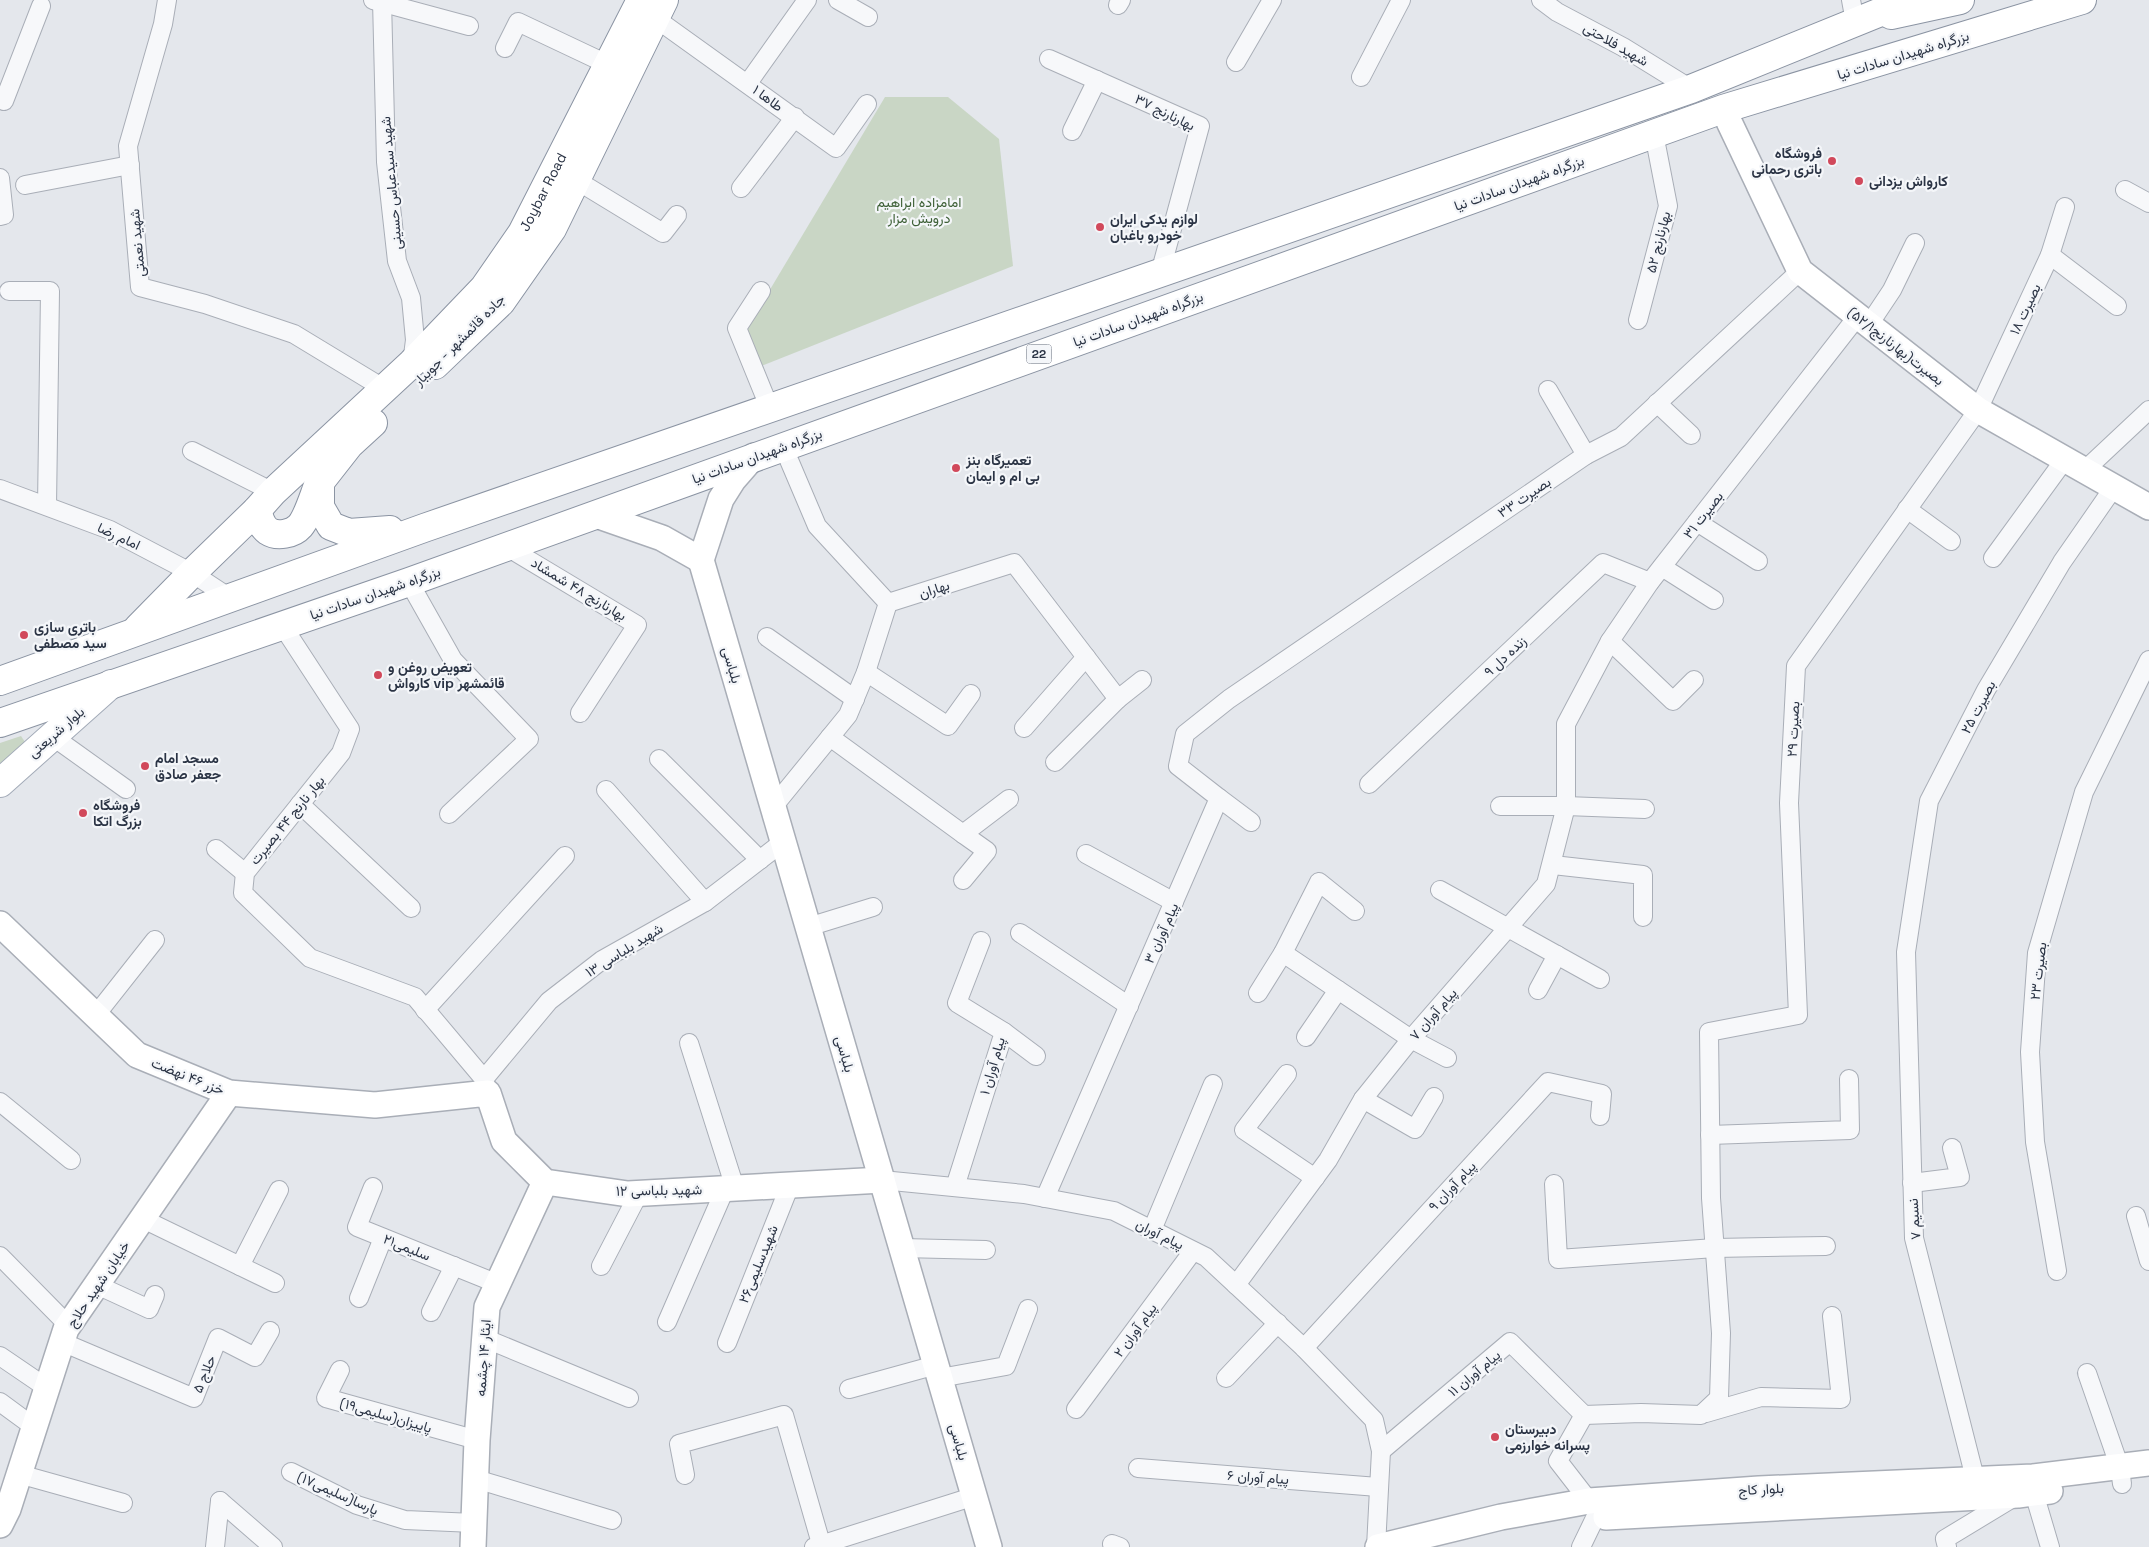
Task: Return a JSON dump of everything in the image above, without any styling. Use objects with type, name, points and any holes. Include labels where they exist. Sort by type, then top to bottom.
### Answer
[{"type":"main road","points":[[0,681],[424,528],[1691,89],[1853,11],[1910,0]]},
{"type":"main road","points":[[1853,11],[1960,0]]},
{"type":"main road","name":"بزرگراه شهیدان سادات نیا","points":[[0,723],[112,682],[409,582],[754,456],[1723,109],[2082,0]]},
{"type":"main road","name":"Joybar Road","points":[[133,633],[265,501],[412,363],[484,288],[522,233],[609,65],[654,6]]},
{"type":"main road","name":"جاده قائمشهر - جویبار","points":[[265,501],[261,523],[268,532],[278,534],[292,532],[300,525],[320,482],[349,445],[501,302],[552,229],[654,6]]},
{"type":"main road","points":[[320,482],[320,507],[331,526],[349,533],[424,528]]},
{"type":"main road","name":"بلوار شریعتی","points":[[0,783],[112,682]]},
{"type":"street","name":"شهید نعمتی","points":[[167,0],[163,24],[128,146],[140,287],[205,304],[294,334],[384,388]]},
{"type":"street","points":[[748,83],[807,0]]},
{"type":"street","points":[[838,0],[868,17]]},
{"type":"street","points":[[1236,62],[1272,0]]},
{"type":"street","points":[[1361,77],[1401,0]]},
{"type":"street","name":"شهید فلاحتی","points":[[1541,0],[1557,12],[1624,47],[1691,89]]},
{"type":"street","points":[[379,1],[469,26]]},
{"type":"street","name":"شهید سیدعباس حسینی","points":[[379,1],[386,162],[397,261],[411,298],[415,340],[412,363]]},
{"type":"street","points":[[0,98],[4,101],[41,6]]},
{"type":"street","name":"طاها ۱","points":[[654,6],[748,83],[836,148],[867,104]]},
{"type":"street","points":[[505,48],[518,22],[609,65]]},
{"type":"street","name":"بهارنارنج ۳۷","points":[[1049,59],[1200,126],[1160,273]]},
{"type":"street","points":[[1072,131],[1097,80]]},
{"type":"street","name":"بصیرت(بهارنارنج۵۲/۱)","points":[[1723,109],[1800,271],[1978,410],[2114,487],[2147,503]]},
{"type":"street","points":[[742,188],[795,118]]},
{"type":"street","name":"بهارنارنج ۵۲","points":[[1638,320],[1668,206],[1654,134]]},
{"type":"street","points":[[25,186],[130,165]]},
{"type":"street","points":[[0,178],[4,215],[0,216]]},
{"type":"street","points":[[576,180],[663,233],[677,215]]},
{"type":"street","points":[[2125,190],[2149,203]]},
{"type":"street","name":"بصیرت ۱۸","points":[[1978,410],[2050,255],[2065,207]]},
{"type":"street","name":"بصیرت ۳۱","points":[[1566,724],[1610,641],[1650,582],[1697,522],[1863,321],[1892,290],[1915,243]]},
{"type":"street","points":[[2050,255],[2117,306]]},
{"type":"street","name":"بصیرت ۳۳","points":[[1220,798],[1178,766],[1185,734],[1229,699],[1586,455],[1621,436],[1800,271]]},
{"type":"street","points":[[9,291],[50,291],[47,506]]},
{"type":"street","points":[[760,291],[737,328],[770,409]]},
{"type":"street","points":[[1548,390],[1586,455]]},
{"type":"street","points":[[1657,403],[1691,436]]},
{"type":"street","name":"بصیرت ۲۹","points":[[1710,1135],[1709,1032],[1798,1014],[1789,803],[1796,666],[1978,410]]},
{"type":"street","points":[[1992,558],[2075,465],[2149,410]]},
{"type":"street","points":[[773,807],[848,715],[866,672],[888,604],[817,526],[783,446]]},
{"type":"street","points":[[192,450],[265,501]]},
{"type":"street","points":[[596,514],[662,538],[701,560],[722,499],[733,480],[754,456]]},
{"type":"street","name":"بصیرت ۲۵","points":[[1906,952],[1929,801],[1986,690],[2062,562],[2114,487]]},
{"type":"street","name":"امام رضا","points":[[0,489],[110,530],[192,573],[230,598]]},
{"type":"street","points":[[1907,509],[1951,541]]},
{"type":"street","points":[[1697,522],[1758,561]]},
{"type":"street","name":"بهارنارنج ۴۸ شمشاد","points":[[507,546],[637,625],[580,713]]},
{"type":"street","name":"بلباسی","points":[[701,560],[990,1547]]},
{"type":"street","name":"بهاران","points":[[888,604],[1014,563],[1118,699]]},
{"type":"street","name":"زنده دل ۹","points":[[1370,784],[1603,564],[1650,582]]},
{"type":"street","points":[[1662,567],[1714,600]]},
{"type":"street","points":[[409,582],[453,660],[529,739],[449,814]]},
{"type":"street","name":"بهار نارنج ۴۴ بصیرت","points":[[282,625],[350,729],[341,753],[245,873],[243,893],[310,958],[415,997],[486,1086]]},
{"type":"street","points":[[767,637],[854,700]]},
{"type":"street","points":[[1610,641],[1673,701],[1694,680]]},
{"type":"street","points":[[1024,728],[1086,657]]},
{"type":"street","name":"بصیرت ۲۳","points":[[2057,1271],[2035,1142],[2030,1052],[2037,953],[2084,792],[2149,660]]},
{"type":"street","points":[[866,672],[948,726],[971,694]]},
{"type":"street","points":[[1055,762],[1118,699],[1142,680]]},
{"type":"street","name":"پیام آوران ۷","points":[[1236,1285],[1328,1160],[1363,1099],[1411,1039],[1546,884],[1553,864],[1566,806],[1566,724]]},
{"type":"street","points":[[52,736],[126,789]]},
{"type":"street","points":[[830,737],[987,851],[963,880]]},
{"type":"street","points":[[659,759],[760,860]]},
{"type":"street","points":[[606,790],[705,902]]},
{"type":"street","points":[[1220,798],[1250,822]]},
{"type":"street","name":"پیام آوران ۳","points":[[1045,1198],[1220,798]]},
{"type":"street","points":[[963,834],[1009,800]]},
{"type":"street","points":[[300,804],[411,908]]},
{"type":"street","points":[[1500,806],[1644,809]]},
{"type":"street","name":"شهید بلباسی ١٣","points":[[486,1086],[549,1001],[602,960],[705,902],[783,842]]},
{"type":"street","points":[[216,850],[245,873]]},
{"type":"street","points":[[1086,854],[1174,902]]},
{"type":"street","points":[[425,1010],[565,856]]},
{"type":"street","points":[[1553,864],[1644,875],[1643,918]]},
{"type":"street","points":[[1258,993],[1283,953],[1319,882],[1355,911]]},
{"type":"street","points":[[1440,890],[1507,929],[1600,979]]},
{"type":"street","points":[[808,927],[873,907]]},
{"type":"street","name":"خزر ۴۶ نهضت","points":[[0,924],[137,1055],[229,1093],[375,1105],[486,1086]]},
{"type":"street","points":[[1020,933],[1129,1006]]},
{"type":"street","points":[[95,1016],[155,940]]},
{"type":"street","name":"پیام آوران ۱","points":[[955,1187],[1004,1032],[957,1003],[981,941]]},
{"type":"street","name":"نسیم ۷","points":[[1906,952],[1914,1238],[1975,1478]]},
{"type":"street","points":[[1283,953],[1411,1039],[1447,1058]]},
{"type":"street","points":[[1538,990],[1557,955]]},
{"type":"street","points":[[1306,1037],[1338,990]]},
{"type":"street","points":[[1004,1032],[1036,1056]]},
{"type":"street","points":[[667,1322],[730,1188],[689,1043]]},
{"type":"street","points":[[1287,1074],[1244,1130],[1315,1178]]},
{"type":"street","points":[[1701,1415],[1720,1398],[1721,1333],[1711,1198],[1710,1135],[1850,1130],[1849,1079]]},
{"type":"street","name":"پیام آوران ۹","points":[[1304,1348],[1548,1082],[1602,1094],[1600,1116]]},
{"type":"street","points":[[1152,1230],[1213,1084]]},
{"type":"street","points":[[486,1086],[504,1141],[545,1182]]},
{"type":"street","name":"خیابان شهید حلاج","points":[[1,1521],[19,1474],[65,1334],[229,1093]]},
{"type":"street","points":[[1363,1099],[1415,1128],[1434,1097]]},
{"type":"street","points":[[0,1102],[71,1160]]},
{"type":"street","points":[[1912,1182],[1960,1178],[1952,1148]]},
{"type":"street","name":"شهید بلباسی ١٢","points":[[545,1182],[628,1194],[882,1180]]},
{"type":"street","name":"پیام آوران","points":[[882,1180],[1024,1194],[1114,1211],[1206,1257],[1304,1348],[1374,1420],[1381,1451]]},
{"type":"street","name":"ایثار ۱۴ چشمه","points":[[473,1547],[477,1440],[487,1307],[545,1182]]},
{"type":"street","points":[[1554,1184],[1558,1259],[1715,1248],[1826,1246]]},
{"type":"street","name":"شهیدسلیمی۲۶","points":[[727,1342],[790,1185]]},
{"type":"street","name":"سلیمی۲۱","points":[[373,1187],[357,1228],[498,1284]]},
{"type":"street","points":[[240,1266],[279,1190]]},
{"type":"street","points":[[601,1266],[639,1193]]},
{"type":"street","points":[[2136,1216],[2149,1262]]},
{"type":"street","points":[[142,1219],[275,1283]]},
{"type":"street","points":[[359,1298],[383,1238]]},
{"type":"street","points":[[902,1248],[986,1250]]},
{"type":"street","name":"پیام آوران ۲","points":[[1076,1409],[1193,1251]]},
{"type":"street","points":[[0,1256],[65,1334]]},
{"type":"street","points":[[431,1312],[454,1266]]},
{"type":"street","points":[[97,1285],[149,1309],[155,1295]]},
{"type":"street","points":[[849,1389],[938,1372],[1006,1366],[1028,1309]]},
{"type":"street","points":[[1581,1547],[1592,1509],[1558,1461],[1584,1415],[1641,1413],[1701,1415],[1761,1397],[1841,1399],[1832,1316]]},
{"type":"street","points":[[1226,1378],[1278,1323]]},
{"type":"street","name":"حلاج ۵","points":[[65,1334],[194,1398],[218,1338],[255,1357],[270,1332]]},
{"type":"street","points":[[484,1338],[630,1398]]},
{"type":"street","name":"پیام آوران ۱۱","points":[[1381,1451],[1510,1342],[1584,1415]]},
{"type":"street","points":[[0,1356],[47,1388]]},
{"type":"street","name":"پاییزان(سلیمی۱۹)","points":[[340,1370],[326,1398],[477,1440]]},
{"type":"street","points":[[2086,1373],[2121,1476]]},
{"type":"street","points":[[0,1402],[34,1427]]},
{"type":"street","points":[[685,1475],[679,1444],[784,1414],[819,1546],[975,1496]]},
{"type":"street","points":[[1377,1547],[1381,1451]]},
{"type":"street","name":"بلوار کاج","points":[[1444,1547],[1512,1532],[1592,1509],[2026,1494],[2121,1476],[2149,1463]]},
{"type":"street","name":"پیام آوران ۶","points":[[1138,1468],[1378,1487]]},
{"type":"street","name":"پارسا(سلیمی۱۷)","points":[[291,1472],[356,1505],[404,1520],[474,1523]]},
{"type":"street","points":[[19,1474],[123,1503]]},
{"type":"street","name":"بلوار کاج","points":[[1377,1547],[1501,1517],[1592,1509],[1759,1489],[1975,1478],[2121,1476],[2149,1480]]},
{"type":"street","points":[[476,1479],[612,1520]]},
{"type":"street","points":[[1947,1547],[1945,1539],[2026,1494],[2050,1547]]},
{"type":"street","points":[[215,1547],[220,1501],[273,1547]]},
{"type":"green space","name":"امامزاده ابراهیم درویش مزار","points":[[885,97],[948,97],[999,139],[1013,266],[759,367],[747,328]]},
{"type":"green space","points":[[21,736],[25,742],[0,765],[0,743]]},
{"type":"place","name":"فروشگاه باتری رحمانی","points":[[1832,161]]},
{"type":"place","name":"کارواش یزدانی","points":[[1859,181]]},
{"type":"place","name":"لوازم یدکی ایران خودرو باغبان","points":[[1100,227]]},
{"type":"place","name":"تعمیرگاه بنز بی ام و ایمان","points":[[956,468]]},
{"type":"place","name":"باتری سازی سید مصطفی","points":[[24,635]]},
{"type":"place","name":"تعویض روغن و کارواش vip قائمشهر","points":[[378,675]]},
{"type":"place","name":"مسجد امام جعفر صادق","points":[[145,766]]},
{"type":"place","name":"فروشگاه بزرگ اتکا","points":[[83,813]]},
{"type":"place","name":"دبیرستان پسرانه خوارزمی","points":[[1495,1437]]}]
